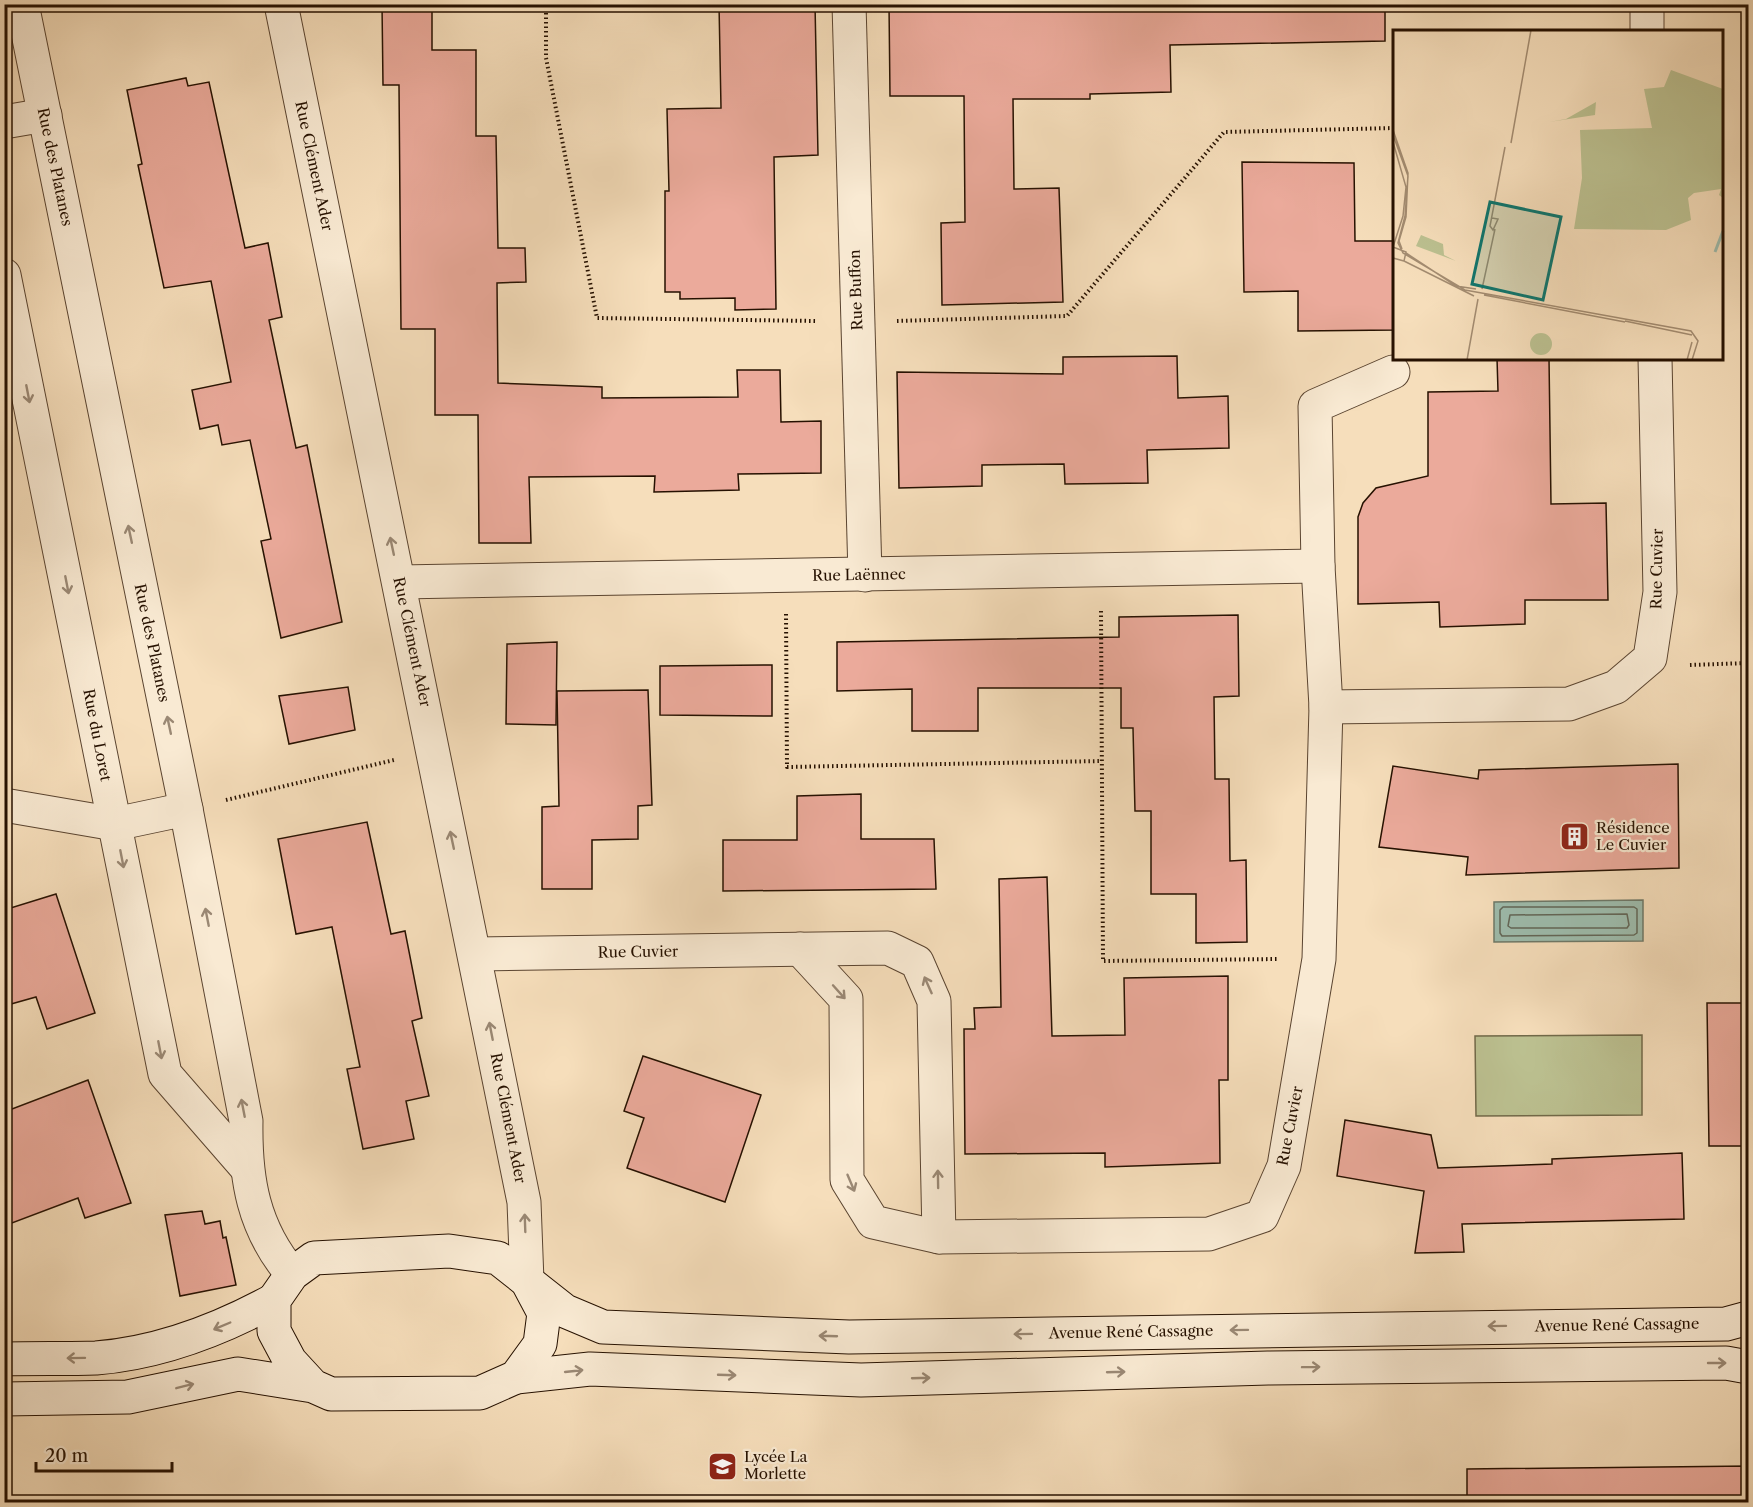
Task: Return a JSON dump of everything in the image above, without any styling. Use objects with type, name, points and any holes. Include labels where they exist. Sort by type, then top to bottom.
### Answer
[{"type":"street","name":"Rue des Platanes","points":[[22,4],[186,809],[246,1121],[245,1166],[261,1226],[277,1257],[283,1287]]},
{"type":"street","name":"Rue Clément Ader","points":[[280,4],[476,954],[524,1202],[527,1281]]},
{"type":"street","name":"Rue Buffon","points":[[849,4],[865,574]]},
{"type":"street","points":[[1647,4],[1647,30]]},
{"type":"street","points":[[4,122],[45,115]]},
{"type":"street","name":"Rue du Loret","points":[[4,275],[165,1074],[245,1166]]},
{"type":"street","name":"Rue Cuvier","points":[[1650,658],[1660,592],[1655,360]]},
{"type":"street","name":"Rue Cuvier","points":[[800,949],[846,999],[847,1180],[873,1222],[939,1238],[1209,1234],[1262,1216],[1284,1166],[1319,959],[1326,707],[1318,566],[1315,406],[1393,372]]},
{"type":"street","name":"Rue Laënnec","points":[[400,582],[1318,566]]},
{"type":"street","points":[[1326,707],[1569,704],[1616,687],[1650,658]]},
{"type":"street","points":[[4,806],[115,824],[186,809]]},
{"type":"street","name":"Rue Cuvier","points":[[476,954],[888,948],[917,962],[934,1000],[939,1238]]},
{"type":"street","name":"Avenue René Cassagne","points":[[4,1359],[98,1358],[161,1347],[218,1328],[283,1287],[314,1258],[449,1251],[498,1258],[566,1311],[603,1327],[849,1337],[1726,1324],[1749,1318]]},
{"type":"street","name":"Avenue René Cassagne","points":[[516,1377],[540,1344],[544,1313],[527,1281]]},
{"type":"street","points":[[283,1287],[274,1331],[290,1361],[313,1386]]},
{"type":"street","points":[[4,1399],[128,1397],[238,1374],[313,1386],[331,1394],[480,1393],[516,1377],[590,1369],[861,1380],[1268,1368],[1726,1363],[1749,1367]]},
{"type":"path","points":[[546,4],[546,58],[597,318],[826,321]]},
{"type":"path","points":[[896,321],[1067,316],[1224,132],[1393,128]]},
{"type":"path","points":[[1101,601],[1103,961],[1281,959]]},
{"type":"path","points":[[786,608],[787,767],[1102,761]]},
{"type":"path","points":[[1650,658],[1682,665],[1749,663]]},
{"type":"path","points":[[217,802],[397,759]]},
{"type":"green space","points":[[1642,1035],[1642,1115],[1476,1116],[1475,1036]]},
{"type":"water","points":[[1643,900],[1643,941],[1494,942],[1494,902]]},
{"type":"building","points":[[382,4],[432,4],[432,50],[476,50],[476,136],[496,136],[498,248],[525,248],[526,282],[497,283],[498,383],[602,387],[602,398],[738,397],[737,370],[780,370],[781,422],[821,421],[821,473],[738,474],[739,490],[654,492],[655,476],[529,477],[531,543],[479,543],[478,415],[435,415],[435,329],[401,329],[399,85],[383,85]]},
{"type":"building","points":[[719,4],[815,4],[818,155],[774,157],[776,309],[735,310],[735,298],[680,299],[680,292],[665,292],[665,191],[669,191],[667,109],[721,108]]},
{"type":"building","points":[[889,4],[1385,4],[1385,41],[1170,45],[1171,92],[1090,94],[1090,99],[1013,99],[1014,189],[1059,188],[1063,302],[942,305],[941,223],[965,222],[964,96],[890,96]]},
{"type":"building","points":[[186,78],[188,86],[209,82],[245,248],[268,243],[282,317],[269,320],[296,448],[307,445],[342,622],[281,638],[261,541],[271,539],[250,440],[222,445],[218,425],[200,429],[192,390],[231,382],[211,281],[164,288],[138,165],[142,164],[127,90]]},
{"type":"building","points":[[1242,162],[1354,163],[1355,241],[1393,241],[1393,330],[1298,331],[1298,291],[1244,292]]},
{"type":"building","points":[[1177,356],[1178,398],[1228,396],[1229,448],[1147,450],[1148,483],[1065,484],[1064,464],[982,465],[982,486],[899,488],[897,372],[1063,374],[1063,357]]},
{"type":"building","points":[[1497,360],[1549,360],[1551,504],[1606,503],[1608,600],[1525,600],[1525,624],[1440,627],[1439,602],[1358,604],[1358,517],[1363,503],[1376,488],[1428,476],[1428,392],[1498,391]]},
{"type":"building","points":[[1238,615],[1239,696],[1214,697],[1215,779],[1229,779],[1230,861],[1246,860],[1247,942],[1196,943],[1196,894],[1151,894],[1151,811],[1135,811],[1133,728],[1121,728],[1121,688],[978,688],[978,731],[912,731],[912,689],[837,691],[837,642],[1119,637],[1119,617]]},
{"type":"building","points":[[557,642],[556,725],[506,724],[507,644]]},
{"type":"building","points":[[772,665],[772,716],[660,715],[660,666]]},
{"type":"building","points":[[348,687],[355,730],[289,744],[279,696]]},
{"type":"building","points":[[648,690],[652,805],[638,806],[638,839],[592,840],[592,889],[542,889],[542,807],[559,806],[557,691]]},
{"type":"building","name":"Résidence Le Cuvier","points":[[1678,764],[1679,868],[1466,875],[1468,857],[1379,847],[1393,766],[1478,779],[1479,770]]},
{"type":"building","points":[[861,794],[861,839],[934,839],[936,889],[723,891],[723,840],[797,840],[797,796]]},
{"type":"building","points":[[367,822],[391,934],[405,931],[422,1018],[412,1021],[429,1096],[406,1101],[414,1139],[363,1149],[347,1069],[360,1067],[332,927],[296,934],[278,839]]},
{"type":"building","points":[[1047,877],[1052,1036],[1125,1035],[1124,978],[1228,976],[1228,1080],[1219,1080],[1220,1163],[1105,1167],[1105,1153],[965,1154],[964,1029],[975,1029],[974,1008],[1001,1007],[999,879]]},
{"type":"building","points":[[56,894],[95,1013],[47,1029],[36,997],[4,1006],[4,910]]},
{"type":"building","points":[[1707,1003],[1749,1003],[1749,1146],[1709,1146]]},
{"type":"building","points":[[643,1056],[761,1095],[725,1202],[627,1168],[644,1118],[624,1111]]},
{"type":"building","points":[[88,1080],[131,1203],[85,1218],[78,1198],[4,1226],[4,1112]]},
{"type":"building","points":[[1345,1120],[1431,1135],[1438,1168],[1552,1164],[1552,1159],[1682,1153],[1684,1219],[1462,1224],[1464,1252],[1415,1253],[1424,1191],[1337,1176]]},
{"type":"building","points":[[202,1211],[205,1224],[220,1221],[223,1238],[226,1237],[236,1285],[180,1296],[165,1215]]},
{"type":"building","points":[[1749,1466],[1749,1503],[1467,1503],[1467,1469]]},
{"type":"place","name":"Résidence Le Cuvier","points":[[1575,837]]},
{"type":"place","name":"Lycée La Morlette","points":[[723,1466]]}]
